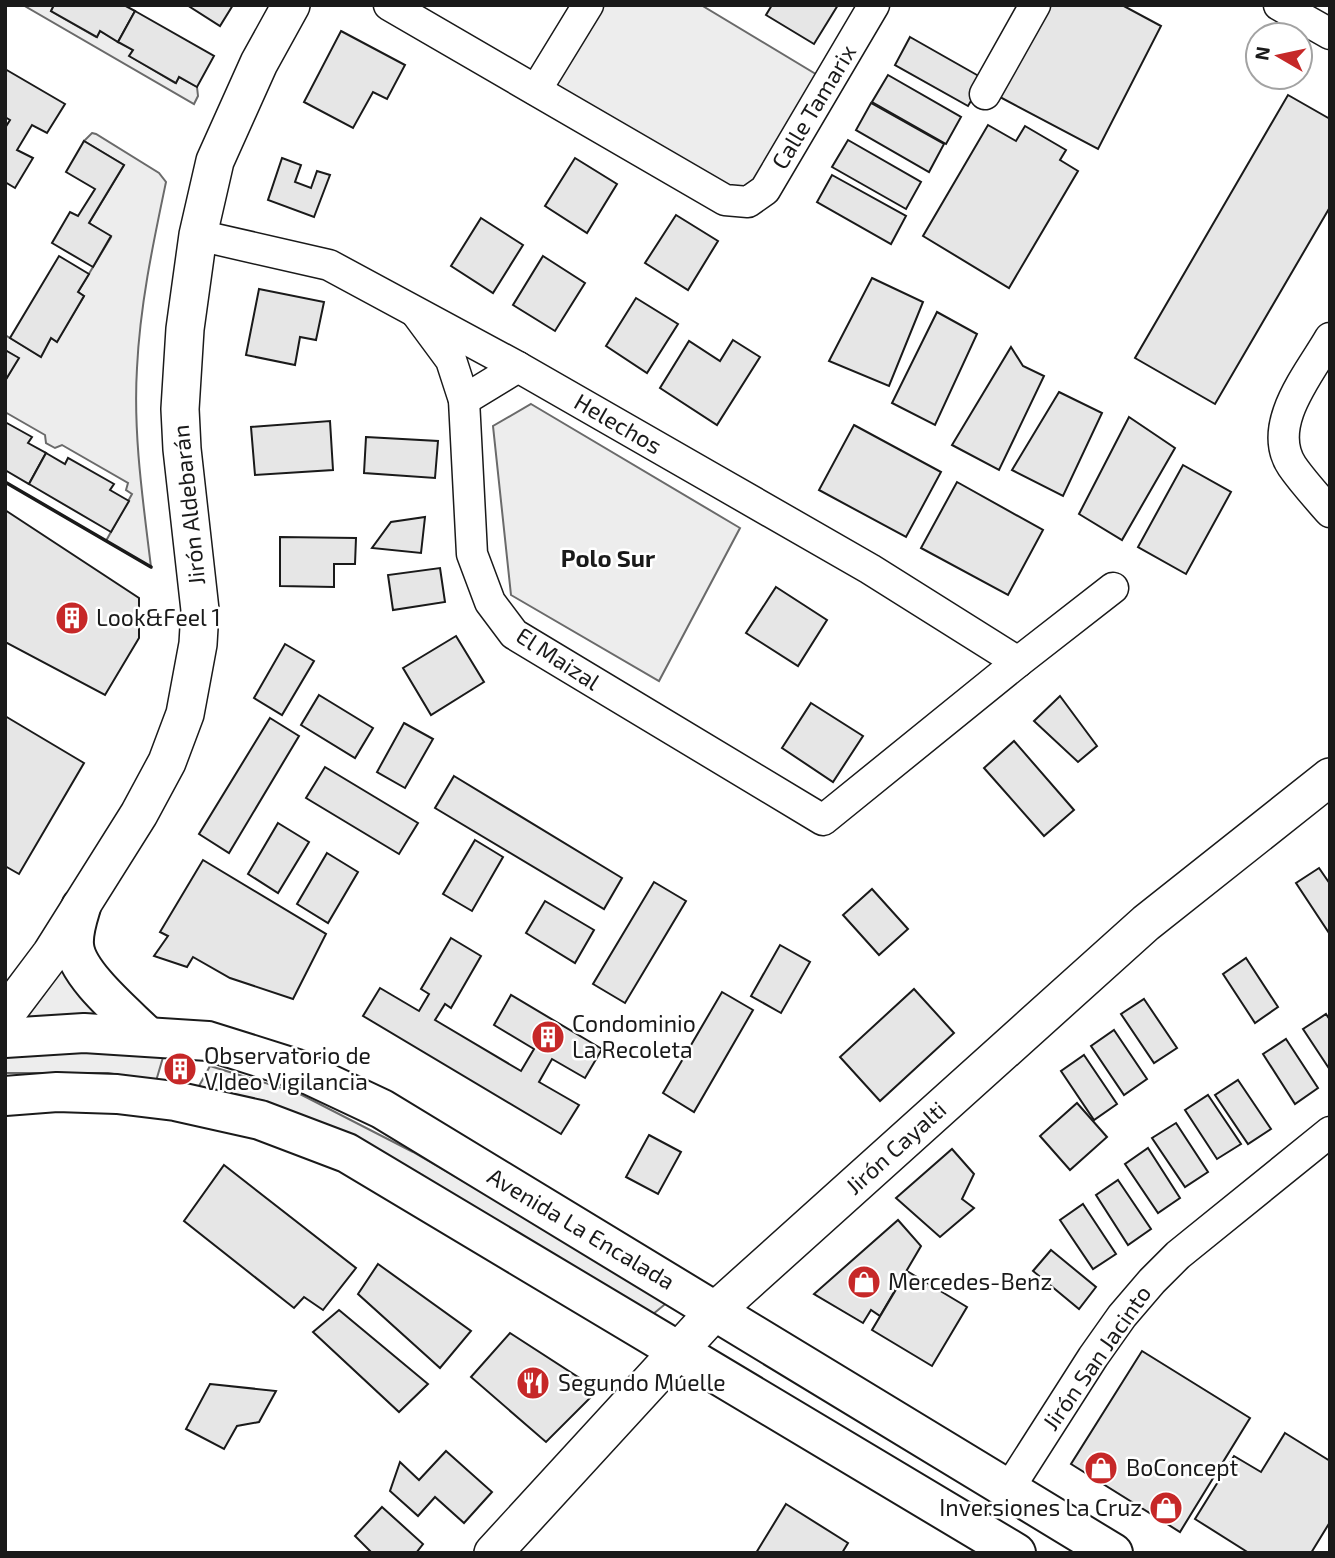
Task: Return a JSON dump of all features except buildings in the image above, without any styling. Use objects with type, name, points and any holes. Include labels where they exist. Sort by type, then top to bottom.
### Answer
[{"type":"main road","points":[[81,907],[74,944],[78,963],[146,1035]]},
{"type":"main road","name":"Avenida La Encalada","points":[[5,1038],[84,1032],[208,1041],[297,1069],[382,1109],[1113,1553]]},
{"type":"main road","points":[[5,1096],[57,1092],[117,1094],[175,1101],[260,1120],[346,1153],[1016,1553]]},
{"type":"street","name":"Jirón Aldebarán","points":[[5,1015],[51,954],[139,814],[167,762],[185,715],[193,680],[200,610],[180,409],[185,329],[198,235],[215,161],[259,63],[291,5]]},
{"type":"street","points":[[389,5],[536,90],[588,5]]},
{"type":"street","name":"Calle Tamarix","points":[[536,90],[725,200],[748,202],[765,190],[874,5]]},
{"type":"street","points":[[985,94],[1035,5]]},
{"type":"street","points":[[1279,5],[1330,34]]},
{"type":"street","name":"Helechos","points":[[198,235],[329,265],[518,367],[870,569],[1018,662]]},
{"type":"street","name":"El Maizal","points":[[417,314],[451,360],[464,400],[472,554],[490,602],[514,634],[823,820],[1018,662]]},
{"type":"street","points":[[1330,338],[1289,407],[1283,436],[1290,464],[1330,512]]},
{"type":"street","points":[[464,400],[518,367]]},
{"type":"street","points":[[1018,662],[1113,588]]},
{"type":"street","name":"Jirón Cayalti","points":[[493,1553],[716,1310],[1146,923],[1330,777]]},
{"type":"street","name":"Jirón San Jacinto","points":[[1008,1490],[1093,1357],[1122,1316],[1152,1281],[1178,1255],[1330,1132]]},
{"type":"shaded area","points":[[23,5],[54,5],[51,11],[96,37],[100,31],[133,50],[130,56],[175,83],[179,77],[197,87],[198,96],[194,104]]},
{"type":"shaded area","points":[[588,5],[701,5],[829,82],[748,202],[536,90]]},
{"type":"shaded area","points":[[92,133],[159,173],[166,182],[144,298],[136,393],[142,492],[151,567],[106,541],[132,494],[126,490],[128,483],[62,445],[55,448],[46,443],[45,435],[5,412],[5,381],[18,358],[5,350],[5,335],[40,356],[51,338],[57,341],[84,296],[78,292],[111,237],[89,223],[124,165],[84,141]]},
{"type":"shaded area","points":[[531,404],[740,528],[659,681],[511,595],[493,426]]},
{"type":"shaded area","points":[[65,963],[106,1017],[24,1020],[45,993]]},
{"type":"shaded area","points":[[66,1046],[164,1054],[156,1081],[108,1073],[5,1073],[5,1052]]},
{"type":"shaded area","points":[[210,1066],[298,1093],[413,1152],[669,1301],[647,1319],[245,1106],[199,1086]]},
{"type":"wall","points":[[5,482],[151,567]]},
{"type":"place","name":"Look&Feel 1","points":[[72,618]]},
{"type":"place","name":"Condominio La Recoleta","points":[[548,1037]]},
{"type":"place","name":"Observatorio de VIdeo Vigilancia","points":[[180,1069]]},
{"type":"place","name":"Mercedes-Benz","points":[[864,1282]]},
{"type":"place","name":"Segundo Muelle","points":[[533,1383]]},
{"type":"place","name":"BoConcept","points":[[1101,1468]]},
{"type":"place","name":"Inversiones La Cruz","points":[[1166,1508]]},
{"type":"district","name":"Polo Sur","points":[[608,559]]}]
